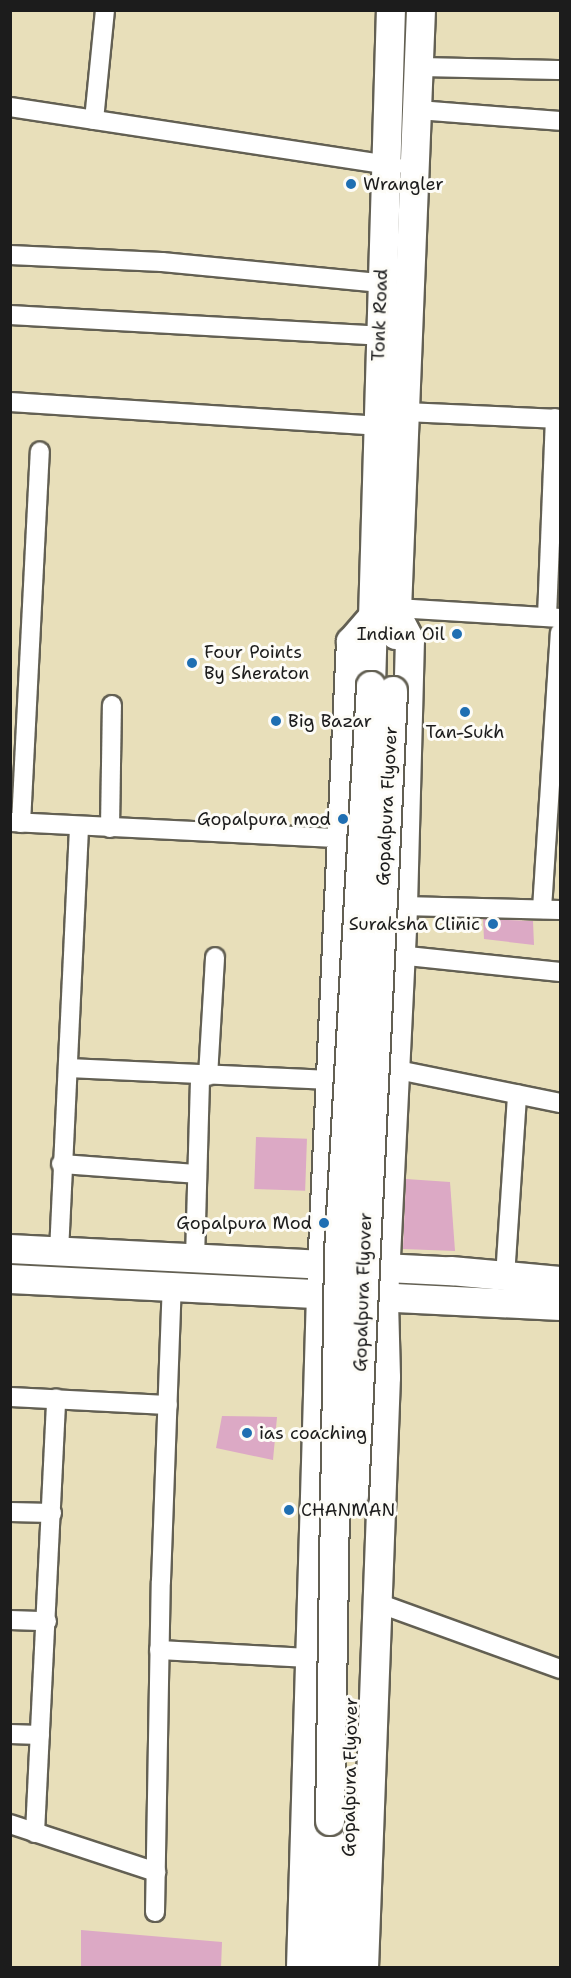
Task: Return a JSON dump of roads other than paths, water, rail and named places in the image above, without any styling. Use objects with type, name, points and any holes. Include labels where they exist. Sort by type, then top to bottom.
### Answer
[{"type":"main road","name":"Tonk Road","points":[[388,614],[377,426],[391,10]]},
{"type":"main road","name":"Tonk Road","points":[[388,614],[405,412],[421,10]]},
{"type":"main road","name":"Gopalpura Flyover","points":[[323,1968],[330,1821],[339,1252],[388,614]]},
{"type":"main road","points":[[301,1968],[322,1264],[351,642],[388,614],[410,640],[403,906],[398,955],[385,1268],[386,1377],[364,1968]]},
{"type":"main road","name":"Gopalpura Flyover","points":[[344,1968],[354,1490],[382,688]]},
{"type":"main road","points":[[334,999],[396,1001]]},
{"type":"main road","points":[[10,1249],[322,1264],[561,1281]]},
{"type":"main road","points":[[10,1279],[561,1306]]},
{"type":"main road","points":[[315,1476],[382,1478]]},
{"type":"street","points":[[94,120],[105,10]]},
{"type":"street","points":[[419,67],[561,70]]},
{"type":"street","points":[[10,108],[416,169]]},
{"type":"street","points":[[418,110],[561,121]]},
{"type":"street","points":[[10,255],[162,262],[381,283]]},
{"type":"street","points":[[10,315],[380,336]]},
{"type":"street","points":[[10,402],[377,426]]},
{"type":"street","points":[[388,614],[554,618],[558,418],[405,412]]},
{"type":"street","points":[[40,451],[16,822],[342,838]]},
{"type":"street","points":[[542,909],[555,807],[561,633]]},
{"type":"street","points":[[110,828],[112,705]]},
{"type":"street","points":[[59,1252],[61,1164],[68,1068],[79,826]]},
{"type":"street","points":[[403,906],[561,910]]},
{"type":"street","points":[[398,955],[561,972]]},
{"type":"street","points":[[195,1259],[197,1174],[215,957]]},
{"type":"street","points":[[68,1068],[331,1080]]},
{"type":"street","points":[[393,1069],[561,1103]]},
{"type":"street","points":[[505,1277],[517,1094]]},
{"type":"street","points":[[61,1164],[197,1174]]},
{"type":"street","points":[[155,1912],[159,1650],[172,1287]]},
{"type":"street","points":[[10,1397],[168,1406]]},
{"type":"street","points":[[35,1833],[56,1399]]},
{"type":"street","points":[[10,1512],[52,1512]]},
{"type":"street","points":[[378,1603],[561,1669]]},
{"type":"street","points":[[10,1620],[47,1620]]},
{"type":"street","points":[[159,1650],[309,1658]]},
{"type":"street","points":[[10,1734],[40,1735]]},
{"type":"street","points":[[10,1824],[156,1872]]},
{"type":"place","name":"Wrangler","points":[[351,184]]},
{"type":"place","name":"Indian Oil","points":[[457,634]]},
{"type":"place","name":"Four Points By Sheraton","points":[[192,663]]},
{"type":"place","name":"Tan-Sukh","points":[[465,712]]},
{"type":"place","name":"Big Bazar","points":[[276,721]]},
{"type":"place","name":"Gopalpura mod","points":[[343,819]]},
{"type":"place","name":"Suraksha Clinic","points":[[493,924]]},
{"type":"place","name":"Gopalpura Mod","points":[[324,1223]]},
{"type":"place","name":"ias coaching","points":[[247,1433]]},
{"type":"place","name":"CHANMAN","points":[[289,1510]]}]
